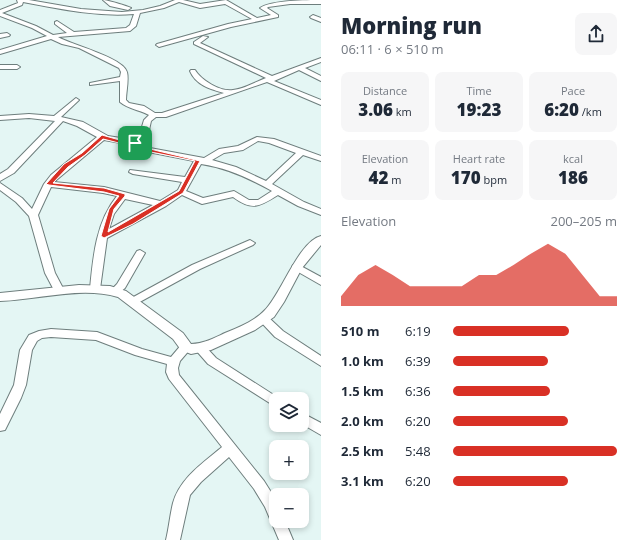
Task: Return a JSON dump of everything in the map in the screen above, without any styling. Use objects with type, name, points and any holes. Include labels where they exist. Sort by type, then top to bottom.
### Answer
[{"type":"street","points":[[0,14],[20,4],[20,0],[91,11],[137,13],[158,9],[180,0],[200,6],[226,2],[255,18]]},
{"type":"street","points":[[106,0],[117,6],[128,8],[171,4]]},
{"type":"street","points":[[159,45],[255,18],[276,16],[262,8],[265,6],[282,3],[321,2]]},
{"type":"street","points":[[0,52],[54,36],[72,33],[128,30],[133,26],[137,13]]},
{"type":"street","points":[[0,14],[54,36],[64,43],[82,47],[121,67],[124,72],[122,101],[127,105],[141,108],[154,115],[163,115],[232,93],[320,61]]},
{"type":"street","points":[[312,17],[321,20]]},
{"type":"street","points":[[0,22],[12,19]]},
{"type":"street","points":[[57,23],[72,33]]},
{"type":"street","points":[[205,37],[196,43],[321,103]]},
{"type":"street","points":[[0,67],[17,67]]},
{"type":"street","points":[[300,68],[321,78]]},
{"type":"street","points":[[194,71],[196,77],[202,81],[232,93]]},
{"type":"street","points":[[92,84],[123,79]]},
{"type":"street","points":[[0,178],[11,171],[76,100]]},
{"type":"street","points":[[135,143],[145,130],[148,120],[154,115]]},
{"type":"street","points":[[0,118],[23,116],[57,119],[81,124],[102,137],[135,143],[136,145],[148,150],[237,170],[267,184],[301,204],[321,212]]},
{"type":"street","points":[[33,215],[49,184],[66,165],[83,154],[102,137]]},
{"type":"street","points":[[104,236],[181,192],[200,161],[222,151],[240,148],[257,139],[271,141],[321,159]]},
{"type":"street","points":[[267,184],[302,152]]},
{"type":"street","points":[[134,172],[188,180]]},
{"type":"street","points":[[49,184],[104,190],[162,204]]},
{"type":"street","points":[[0,186],[20,200],[33,215],[50,273],[60,292]]},
{"type":"street","points":[[181,192],[202,201],[234,194],[251,204],[261,202],[279,191]]},
{"type":"street","points":[[95,289],[98,259],[111,209],[123,195]]},
{"type":"street","points":[[0,297],[17,297],[95,289],[115,291],[122,294],[178,336],[186,347],[206,348],[250,327],[263,319],[274,308],[297,267],[309,251],[321,239]]},
{"type":"street","points":[[132,302],[196,267],[250,243]]},
{"type":"street","points":[[115,291],[121,286],[140,253]]},
{"type":"street","points":[[297,267],[321,282]]},
{"type":"street","points":[[263,319],[279,334],[321,362]]},
{"type":"street","points":[[0,426],[15,398],[20,385],[26,350],[34,338],[39,335],[51,333],[97,336],[139,352],[174,362]]},
{"type":"street","points":[[186,347],[174,362],[171,370],[173,376],[229,449],[259,484],[269,501]]},
{"type":"street","points":[[200,348],[212,361],[269,398]]},
{"type":"street","points":[[309,422],[321,430]]},
{"type":"street","points":[[173,540],[176,531],[181,499],[184,492],[195,479],[229,449]]},
{"type":"street","points":[[281,528],[286,540]]},
{"type":"route","points":[[102,137],[135,143],[141,148],[148,150],[198,161],[181,192],[177,196],[104,236],[111,209],[123,195],[104,190],[49,184],[66,165],[83,154],[102,137]]}]
